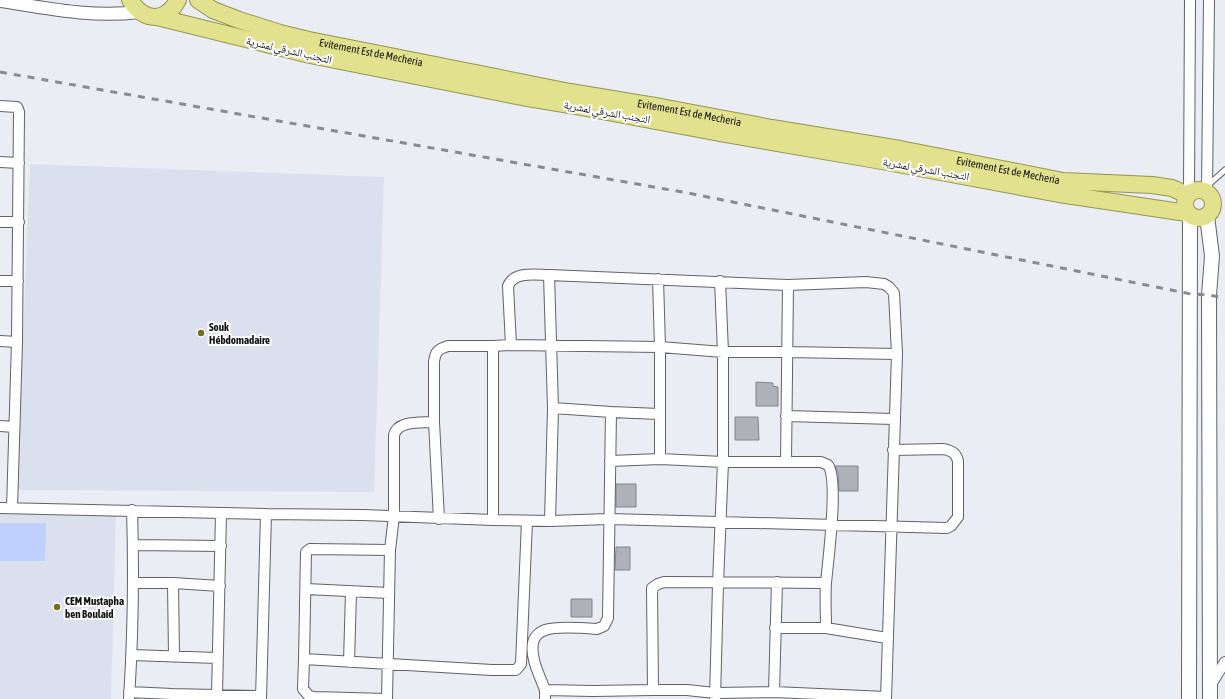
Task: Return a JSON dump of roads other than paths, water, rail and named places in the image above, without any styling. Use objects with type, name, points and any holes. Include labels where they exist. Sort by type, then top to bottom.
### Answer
[{"type":"highway","points":[[157,17],[166,14],[174,8],[178,0]]},
{"type":"highway","name":"Evitement Est de Mecheria","points":[[198,0],[213,10],[280,33],[385,56],[570,92],[900,149],[1063,181],[1152,185],[1172,188],[1188,194]]},
{"type":"highway","name":"التجنب الشرقي لمشرية","points":[[130,3],[147,16],[157,17],[310,55],[400,74],[1059,194]]},
{"type":"highway","points":[[1198,190],[1212,192],[1214,215],[1198,219],[1189,214],[1184,204],[1188,194],[1198,190]]},
{"type":"highway","name":"Evitement Est de Mecheria","points":[[1059,194],[1189,214]]},
{"type":"main road","points":[[1189,214],[1189,699]]},
{"type":"main road","points":[[1210,692],[1209,295],[1214,215]]},
{"type":"street","points":[[0,0],[66,11],[118,15],[130,3]]},
{"type":"street","points":[[1188,194],[1190,0]]},
{"type":"street","points":[[1209,0],[1212,192]]},
{"type":"street","points":[[0,106],[17,107],[18,109],[19,222],[12,508]]},
{"type":"street","points":[[0,162],[18,162]]},
{"type":"street","points":[[0,222],[19,222]]},
{"type":"street","points":[[549,275],[553,408],[550,521]]},
{"type":"street","points":[[511,345],[508,286],[510,281],[515,277],[521,276],[549,275],[788,285],[866,282],[884,284],[889,287],[894,293],[895,299],[897,354],[886,698],[774,692],[715,696],[687,690],[593,691],[545,694],[532,649],[533,641],[537,634],[543,630],[551,629],[597,629],[601,628],[606,622],[611,412]]},
{"type":"street","points":[[658,279],[660,346],[660,459]]},
{"type":"street","points":[[0,281],[18,280]]},
{"type":"street","points":[[715,696],[723,462],[723,352],[720,281]]},
{"type":"street","points":[[786,462],[788,285]]},
{"type":"street","points":[[0,341],[17,342]]},
{"type":"street","points":[[439,519],[434,422],[434,362],[435,354],[441,348],[448,346],[511,345],[660,346],[723,352],[897,354]]},
{"type":"street","points":[[493,346],[493,520]]},
{"type":"street","points":[[553,408],[659,414]]},
{"type":"street","points":[[786,416],[894,419]]},
{"type":"street","points":[[390,550],[307,550],[303,689],[309,696],[387,699],[390,550],[394,516],[395,431],[406,424],[434,422]]},
{"type":"street","points":[[0,426],[14,428]]},
{"type":"street","points":[[0,508],[362,515],[527,521],[609,519],[947,528],[951,526],[958,517],[958,461],[955,453],[944,449],[893,450]]},
{"type":"street","points":[[610,461],[660,459],[723,462],[821,462],[828,464],[831,471],[832,480],[832,525],[826,583],[826,628]]},
{"type":"street","points":[[132,510],[132,655],[129,695],[217,695],[261,698],[266,514]]},
{"type":"street","points":[[217,695],[221,513]]},
{"type":"street","points":[[304,660],[511,671],[516,670],[521,664],[527,521]]},
{"type":"street","points":[[133,545],[221,546]]},
{"type":"street","points":[[653,690],[652,588],[658,584],[664,582],[718,584],[777,582],[826,583]]},
{"type":"street","points":[[774,692],[777,582]]},
{"type":"street","points":[[133,583],[173,583],[220,586]]},
{"type":"street","points":[[173,583],[174,656]]},
{"type":"street","points":[[306,589],[389,593]]},
{"type":"street","points":[[349,662],[351,592]]},
{"type":"street","points":[[775,628],[826,628],[887,638]]},
{"type":"street","points":[[132,655],[218,658]]},
{"type":"street","points":[[1210,692],[1225,662]]},
{"type":"lane","points":[[1212,192],[1225,170]]},
{"type":"railway","points":[[0,72],[688,193],[1191,294],[1225,298]]},
{"type":"place","name":"Souk Hébdomadaire","points":[[201,333]]},
{"type":"place","name":"CEM Mustapha ben Boulaid","points":[[57,607]]}]
